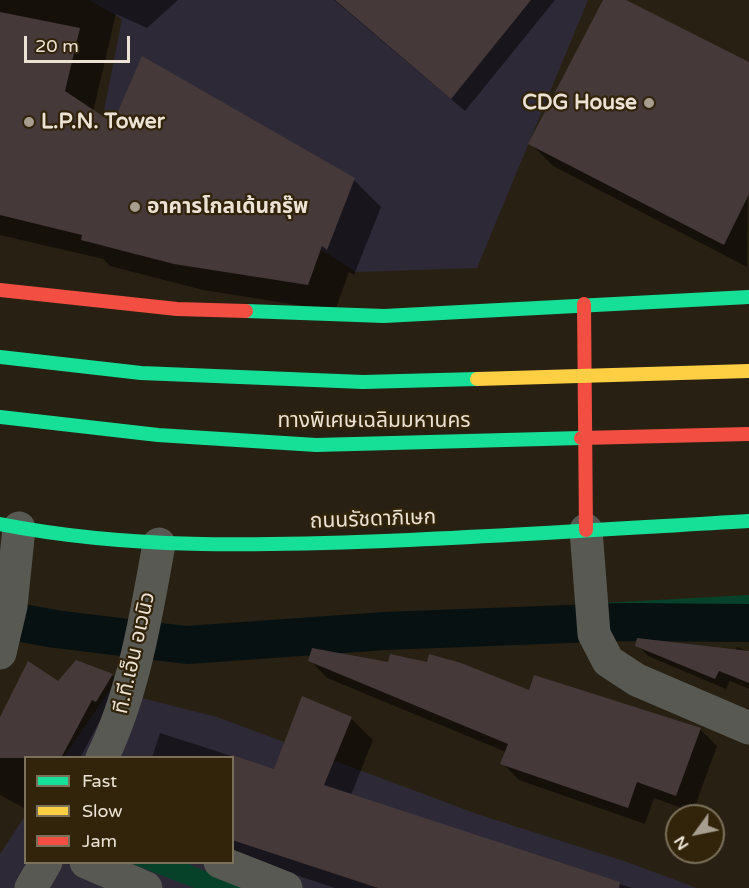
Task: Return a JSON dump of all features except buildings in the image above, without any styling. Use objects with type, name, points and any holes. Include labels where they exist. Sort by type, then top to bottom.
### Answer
[{"type":"main road","points":[[0,290],[37,296],[177,309],[384,316],[749,297]]},
{"type":"main road","points":[[584,304],[586,530]]},
{"type":"main road","name":"ทางพิเศษเฉลิมมหานคร","points":[[0,357],[141,373],[363,382],[749,371]]},
{"type":"main road","name":"ทางพิเศษเฉลิมมหานคร","points":[[0,417],[158,435],[316,445],[749,434]]},
{"type":"main road","name":"ถนนรัชดาภิเษก","points":[[9,526],[91,539],[159,544],[282,544],[749,521]]},
{"type":"street","points":[[0,652],[11,606],[9,526]]},
{"type":"street","points":[[586,530],[592,621],[604,656],[620,672],[749,728]]},
{"type":"street","name":"ที.ที.เอ็น อเวนิว","points":[[103,756],[118,725],[137,654],[159,544]]},
{"type":"street","points":[[31,888],[45,864]]},
{"type":"street","points":[[94,864],[146,888]]},
{"type":"street","points":[[225,864],[286,888]]},
{"type":"shaded area","points":[[89,0],[588,0],[477,268],[356,272],[104,111],[122,19]]},
{"type":"shaded area","points":[[110,690],[217,717],[480,815],[627,862],[697,888],[0,888],[0,854],[24,818],[24,864],[234,864],[234,756],[65,756]]},
{"type":"green space","points":[[749,595],[749,630],[607,632],[601,603]]},
{"type":"green space","points":[[133,864],[188,864],[245,888],[194,888]]},
{"type":"waterway","points":[[0,619],[55,629],[187,645],[385,631],[621,622],[749,623]]},
{"type":"traffic: fast","points":[[246,311],[384,316],[749,297]]},
{"type":"traffic: fast","points":[[0,357],[141,373],[363,382],[477,379]]},
{"type":"traffic: fast","points":[[0,417],[158,435],[316,445],[581,438]]},
{"type":"traffic: fast","points":[[0,524],[96,538],[144,542],[240,544],[431,539],[749,521]]},
{"type":"traffic: jam","points":[[0,290],[177,309],[246,311]]},
{"type":"traffic: jam","points":[[584,304],[586,530]]},
{"type":"traffic: jam","points":[[581,438],[749,434]]},
{"type":"traffic: slow","points":[[477,379],[749,371]]},
{"type":"place","name":"CDG House","points":[[649,103]]},
{"type":"place","name":"L.P.N. Tower","points":[[29,122]]},
{"type":"place","name":"อาคารโกลเด้นกรุ๊พ","points":[[135,207]]}]
